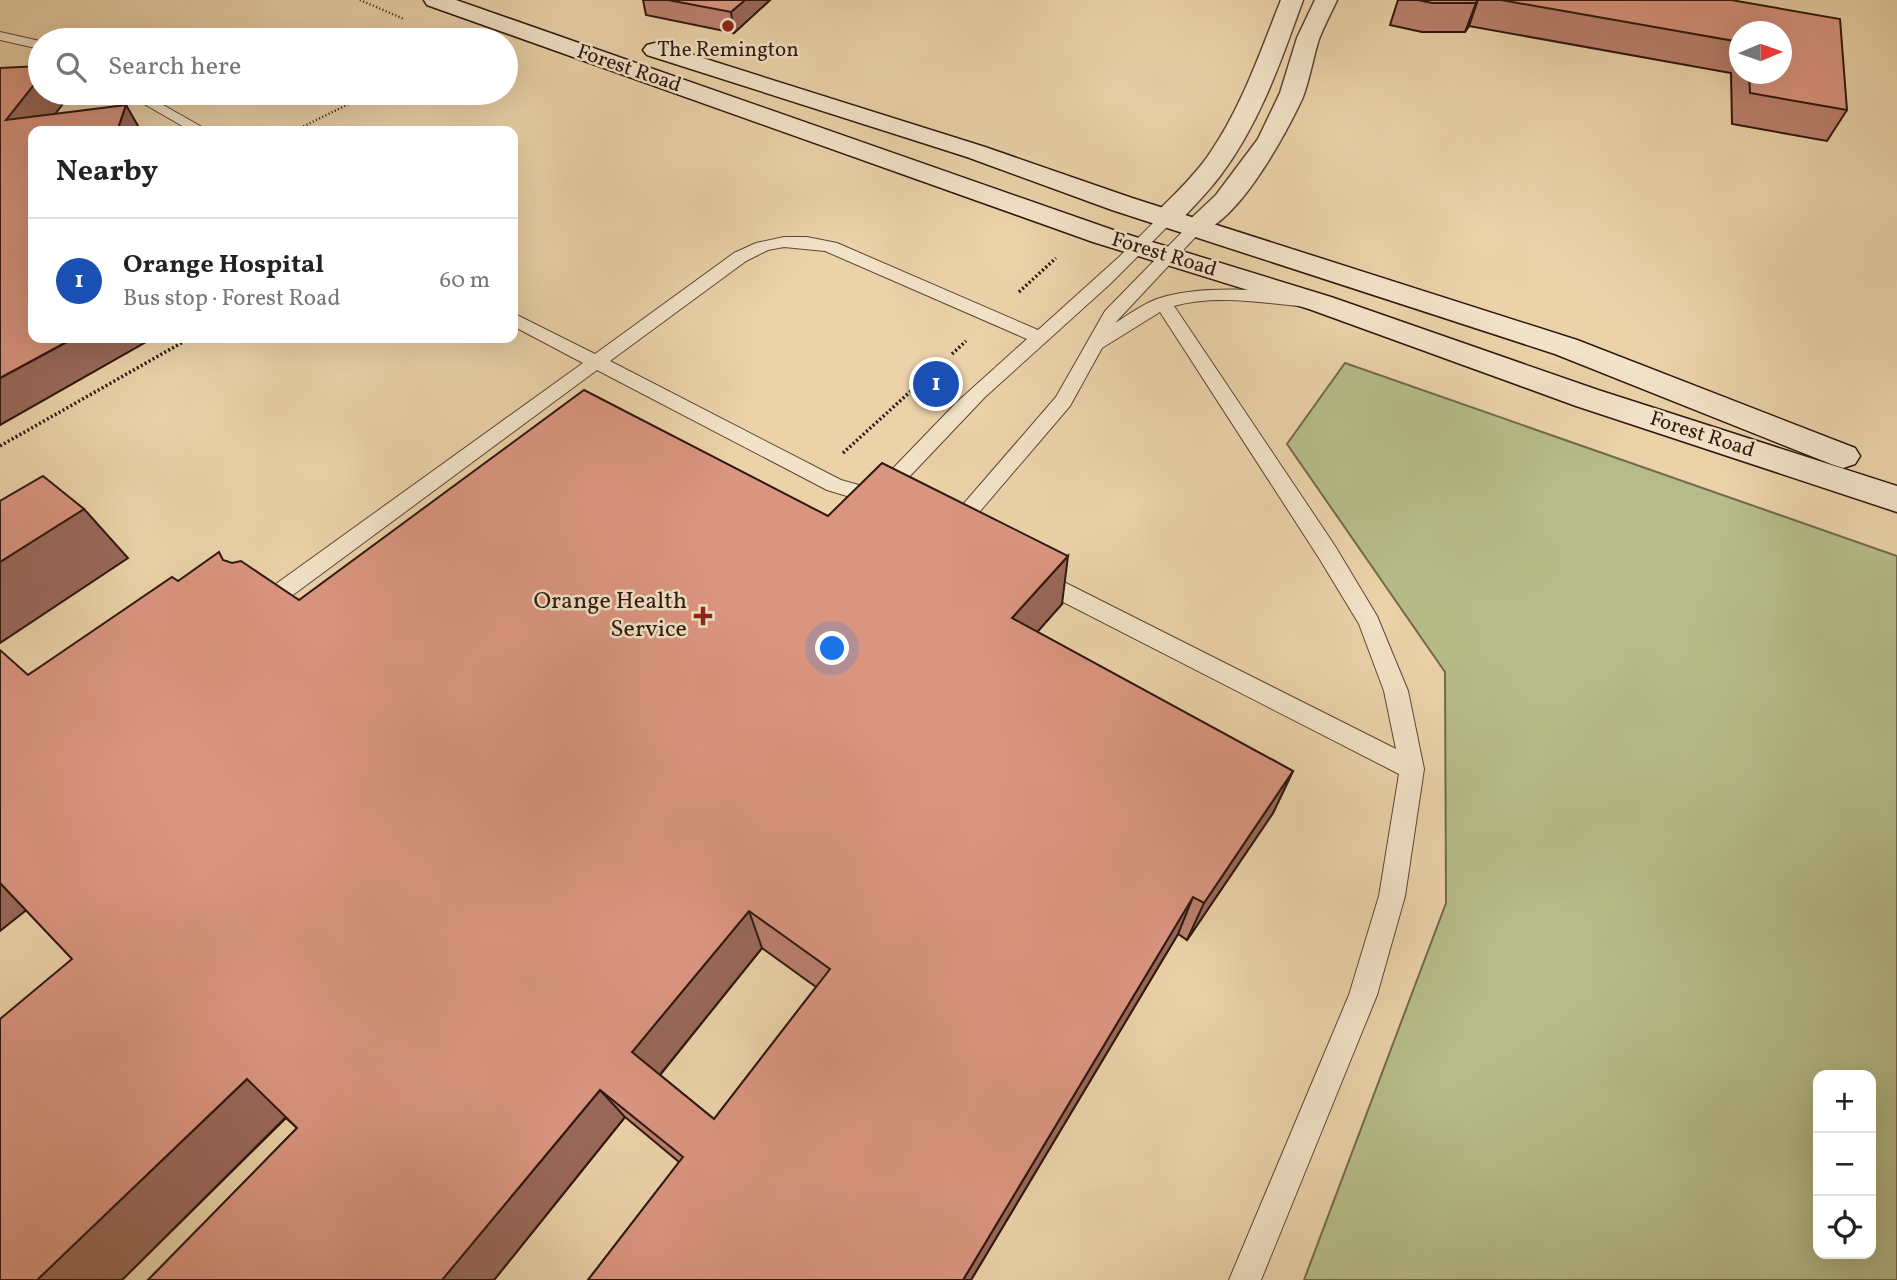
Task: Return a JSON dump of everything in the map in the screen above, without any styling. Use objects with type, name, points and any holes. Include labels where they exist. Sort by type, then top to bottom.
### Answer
[{"type":"main road","name":"Forest Road","points":[[435,0],[515,28]]},
{"type":"main road","points":[[1181,223],[1233,136],[1259,86],[1292,0]]},
{"type":"main road","points":[[1181,223],[1226,201],[1270,140],[1292,93],[1308,38],[1326,0]]},
{"type":"main road","name":"Forest Road","points":[[518,29],[1140,247],[1320,303],[1587,398],[1897,499]]},
{"type":"main road","name":"Forest Road","points":[[637,44],[976,152],[1181,223],[1566,347],[1897,478]]},
{"type":"lane","points":[[0,36],[28,42]]},
{"type":"lane","points":[[154,105],[193,126]]},
{"type":"lane","points":[[878,497],[991,380],[1140,247],[1181,223]]},
{"type":"lane","points":[[973,546],[943,530],[1063,401],[1111,315],[1168,256],[1181,223]]},
{"type":"lane","points":[[270,600],[740,257],[772,243],[794,241],[831,247],[1041,338]]},
{"type":"lane","points":[[1096,346],[1123,326],[1163,303],[1233,295],[1320,303]]},
{"type":"lane","points":[[1163,303],[1327,552],[1369,622],[1396,691],[1412,769],[1392,896],[1363,995],[1245,1280]]},
{"type":"lane","points":[[518,322],[834,485],[878,497],[902,509]]},
{"type":"lane","points":[[1022,570],[1412,769]]},
{"type":"path","points":[[304,126],[347,105]]},
{"type":"path","points":[[1013,298],[1060,255]]},
{"type":"path","points":[[0,446],[181,343]]},
{"type":"path","points":[[840,456],[935,369]]},
{"type":"green space","points":[[1345,363],[1897,556],[1897,1280],[1304,1280],[1446,903],[1445,672],[1287,444]]},
{"type":"building","points":[[668,0],[745,0],[731,12]]},
{"type":"building","points":[[1418,0],[1477,0],[1476,3],[1432,3]]},
{"type":"building","points":[[1501,0],[1731,0],[1840,19],[1847,110],[1750,93],[1750,84],[1792,84],[1792,21],[1729,21],[1729,40]]},
{"type":"building","points":[[28,67],[28,92],[6,120],[126,105],[119,126],[28,126],[28,343],[65,343],[0,378],[0,68]]},
{"type":"building","points":[[584,390],[828,516],[882,463],[1068,556],[1012,618],[1293,771],[1204,903],[1193,897],[963,1280],[588,1280],[683,1157],[600,1090],[442,1280],[148,1280],[297,1128],[247,1079],[37,1280],[0,1280],[0,1019],[72,959],[0,883],[0,650],[28,675],[172,577],[178,581],[219,552],[223,560],[232,563],[241,561],[299,600]],"holes":[[[749,911],[830,969],[714,1119],[632,1052]]]},
{"type":"building","points":[[43,476],[84,509],[0,562],[0,501]]},
{"type":"place","name":"The Remington","points":[[728,26]]},
{"type":"place","name":"Orange Hospital","points":[[936,384]]},
{"type":"place","name":"Orange Health Service","points":[[703,616]]}]
